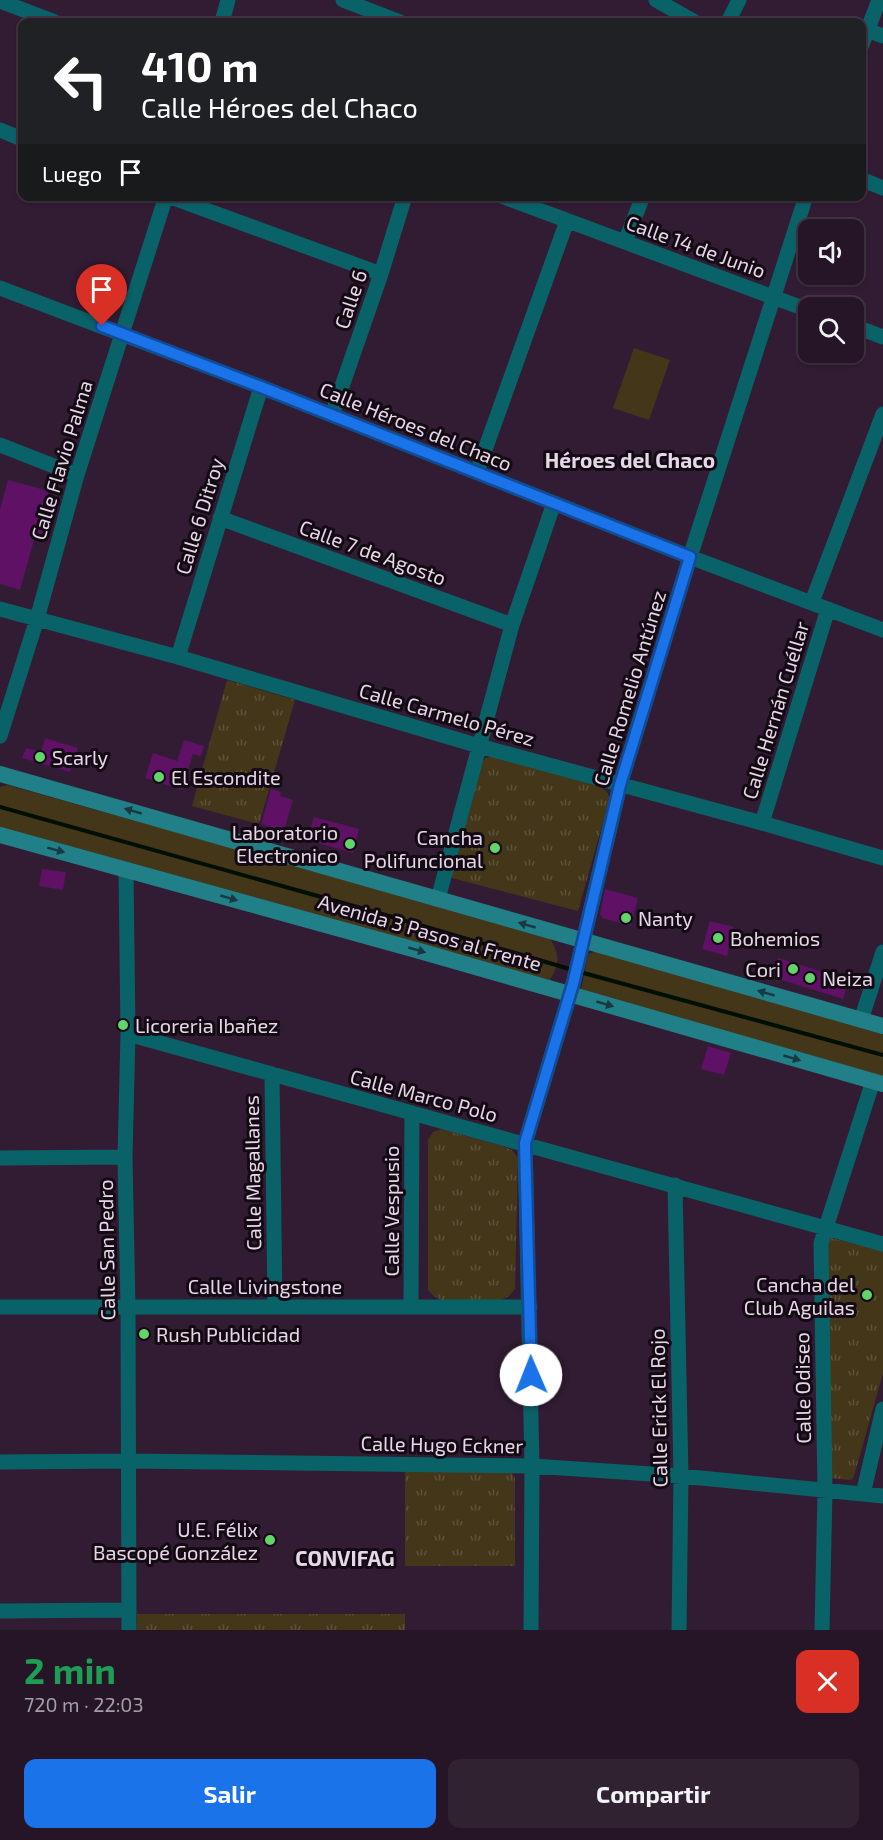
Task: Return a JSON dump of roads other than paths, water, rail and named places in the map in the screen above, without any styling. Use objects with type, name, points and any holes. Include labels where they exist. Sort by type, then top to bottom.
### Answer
[{"type":"main road","name":"Avenida 3 Pasos al Frente","points":[[0,774],[438,899],[581,947]]},
{"type":"main road","points":[[0,835],[126,869]]},
{"type":"main road","name":"Avenida 3 Pasos al Frente","points":[[126,869],[571,989],[878,1082]]},
{"type":"main road","points":[[581,947],[883,1026]]},
{"type":"street","points":[[223,18],[228,0]]},
{"type":"street","points":[[343,0],[390,18]]},
{"type":"street","points":[[656,0],[688,18]]},
{"type":"street","points":[[730,18],[739,0]]},
{"type":"street","points":[[866,33],[879,0]]},
{"type":"street","points":[[0,1],[45,18]]},
{"type":"street","points":[[867,30],[883,36]]},
{"type":"street","points":[[0,130],[18,137]]},
{"type":"street","points":[[866,181],[883,188]]},
{"type":"street","name":"Calle Flavio Palma","points":[[0,736],[37,619],[77,475],[165,201]]},
{"type":"street","points":[[181,201],[381,274]]},
{"type":"street","name":"Calle 6","points":[[332,415],[381,274],[403,201]]},
{"type":"street","name":"Calle 14 de Junio","points":[[514,201],[798,306]]},
{"type":"street","points":[[625,242],[641,201]]},
{"type":"street","name":"Calle Romelio Antúnez","points":[[531,1630],[532,1466],[525,1143],[571,989],[620,785],[772,296],[804,201]]},
{"type":"street","points":[[477,472],[567,221]]},
{"type":"street","name":"Calle Héroes del Chaco","points":[[0,288],[122,333],[690,557],[883,630]]},
{"type":"street","points":[[864,330],[883,337]]},
{"type":"street","name":"Calle 6 Ditroy","points":[[178,657],[261,387]]},
{"type":"street","name":"Calle Hernán Cuéllar","points":[[812,602],[883,414]]},
{"type":"street","points":[[0,445],[77,475]]},
{"type":"street","points":[[438,899],[512,626],[554,503]]},
{"type":"street","name":"Calle 7 de Agosto","points":[[220,518],[512,626]]},
{"type":"street","name":"Calle Carmelo Pérez","points":[[0,609],[178,657],[479,746],[883,858]]},
{"type":"street","name":"Calle Hernán Cuéllar","points":[[762,823],[828,609]]},
{"type":"street","name":"Calle San Pedro","points":[[126,869],[128,1034],[125,1157],[129,1630]]},
{"type":"street","points":[[861,1020],[883,952]]},
{"type":"street","name":"Calle Marco Polo","points":[[128,1034],[412,1114],[525,1143],[883,1245]]},
{"type":"street","name":"Calle Magallanes","points":[[272,1074],[275,1307]]},
{"type":"street","name":"Calle Odiseo","points":[[822,1630],[825,1491],[821,1243],[878,1082]]},
{"type":"street","name":"Calle Vespusio","points":[[411,1307],[412,1114]]},
{"type":"street","points":[[0,1158],[125,1157]]},
{"type":"street","name":"Calle Erick El Rojo","points":[[675,1185],[681,1476],[679,1630]]},
{"type":"street","name":"Calle Livingstone","points":[[0,1307],[530,1307]]},
{"type":"street","points":[[863,1494],[883,1409]]},
{"type":"street","name":"Calle Hugo Eckner","points":[[0,1462],[128,1461],[532,1466],[681,1476],[883,1496]]},
{"type":"street","points":[[0,1611],[129,1610]]},
{"type":"waterway","points":[[0,807],[573,970]]},
{"type":"waterway","points":[[580,972],[883,1055]]},
{"type":"place","name":"Scarly","points":[[40,757]]},
{"type":"place","name":"El Escondite","points":[[159,777]]},
{"type":"place","name":"Laboratorio Electronico","points":[[350,844]]},
{"type":"place","name":"Cancha Polifuncional","points":[[495,848]]},
{"type":"place","name":"Nanty","points":[[626,918]]},
{"type":"place","name":"Bohemios","points":[[718,938]]},
{"type":"place","name":"Cori","points":[[793,969]]},
{"type":"place","name":"Neiza","points":[[810,978]]},
{"type":"place","name":"Licoreria Ibañez","points":[[123,1025]]},
{"type":"place","name":"Cancha del Club Aguilas","points":[[867,1295]]},
{"type":"place","name":"Rush Publicidad","points":[[144,1334]]},
{"type":"place","name":"U.E. Félix Bascopé González","points":[[270,1540]]},
{"type":"district","name":"Héroes del Chaco","points":[[630,459]]},
{"type":"district","name":"CONVIFAG","points":[[345,1557]]}]
